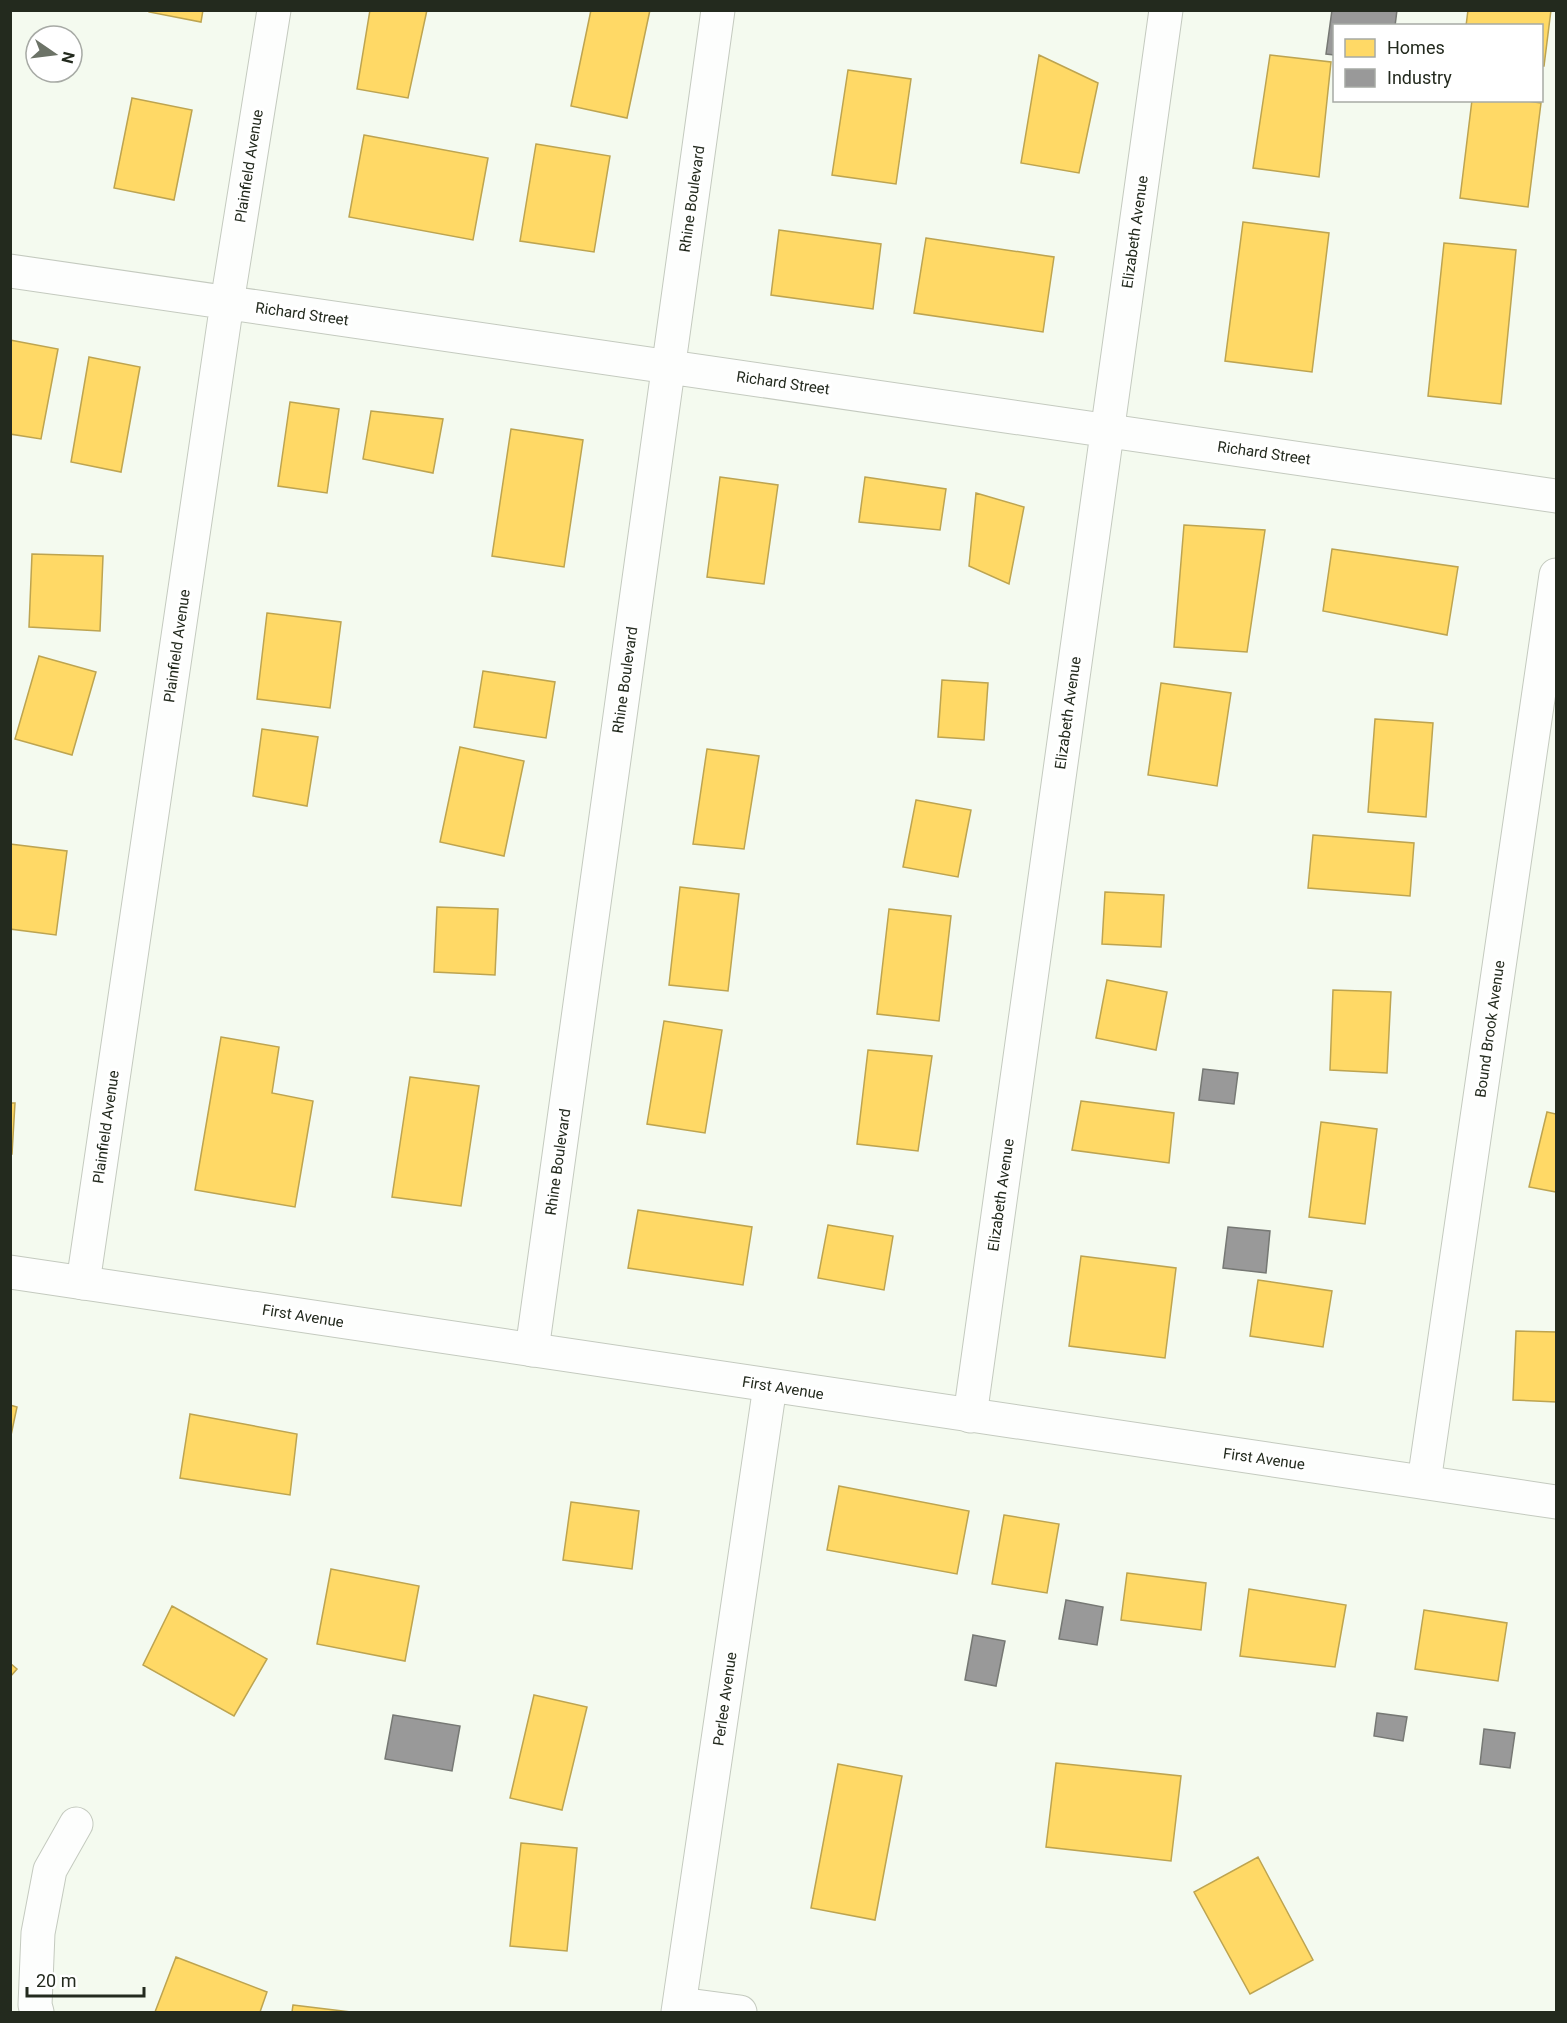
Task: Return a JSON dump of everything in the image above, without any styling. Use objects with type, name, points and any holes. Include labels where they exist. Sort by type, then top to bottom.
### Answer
[{"type":"street","name":"Plainfield Avenue","points":[[83,1283],[227,303],[274,10]]},
{"type":"street","name":"Rhine Boulevard","points":[[532,1350],[718,10]]},
{"type":"street","name":"Elizabeth Avenue","points":[[970,1416],[1166,10]]},
{"type":"street","name":"Richard Street","points":[[10,271],[1557,496]]},
{"type":"street","name":"Bound Brook Avenue","points":[[1424,1482],[1557,575]]},
{"type":"street","name":"First Avenue","points":[[10,1272],[1557,1502]]},
{"type":"street","name":"Perlee Avenue","points":[[679,2008],[770,1386]]},
{"type":"street","points":[[37,2013],[35,2005],[38,1933],[50,1870],[76,1824]]},
{"type":"street","points":[[679,2008],[740,2013]]},
{"type":"building: Homes","points":[[149,10],[203,10],[201,22],[149,12]]},
{"type":"building: Homes","points":[[370,10],[427,10],[408,98],[357,89]]},
{"type":"building: Homes","points":[[591,10],[650,10],[627,118],[571,106]]},
{"type":"building: Homes","points":[[1468,10],[1551,10],[1544,66],[1543,24],[1466,24]]},
{"type":"building: Homes","points":[[1039,55],[1098,83],[1079,173],[1021,163]]},
{"type":"building: Homes","points":[[1270,55],[1331,62],[1319,177],[1253,168]]},
{"type":"building: Homes","points":[[848,70],[911,79],[896,184],[832,175]]},
{"type":"building: Homes","points":[[132,98],[192,110],[174,200],[114,188]]},
{"type":"building: Homes","points":[[1472,102],[1541,103],[1528,207],[1460,198]]},
{"type":"building: Homes","points":[[364,135],[488,158],[473,240],[349,217]]},
{"type":"building: Homes","points":[[536,144],[610,156],[594,252],[520,241]]},
{"type":"building: Homes","points":[[1243,222],[1329,233],[1312,372],[1225,361]]},
{"type":"building: Homes","points":[[779,230],[881,244],[873,309],[771,295]]},
{"type":"building: Homes","points":[[926,238],[1054,257],[1043,332],[914,313]]},
{"type":"building: Homes","points":[[1444,243],[1516,250],[1501,404],[1428,396]]},
{"type":"building: Homes","points":[[10,340],[58,349],[41,439],[10,434]]},
{"type":"building: Homes","points":[[89,357],[140,367],[121,472],[71,462]]},
{"type":"building: Homes","points":[[290,402],[339,409],[327,493],[278,486]]},
{"type":"building: Homes","points":[[371,411],[443,419],[433,473],[363,459]]},
{"type":"building: Homes","points":[[511,429],[583,440],[564,567],[492,556]]},
{"type":"building: Homes","points":[[720,477],[778,485],[764,584],[707,577]]},
{"type":"building: Homes","points":[[865,477],[946,489],[940,530],[859,522]]},
{"type":"building: Homes","points":[[976,493],[1024,507],[1009,584],[969,566]]},
{"type":"building: Homes","points":[[1184,525],[1265,530],[1247,652],[1174,647]]},
{"type":"building: Homes","points":[[1332,549],[1458,567],[1447,635],[1323,611]]},
{"type":"building: Homes","points":[[32,554],[103,556],[100,631],[29,627]]},
{"type":"building: Homes","points":[[267,613],[341,622],[330,708],[257,699]]},
{"type":"building: Homes","points":[[39,656],[96,672],[72,755],[15,739]]},
{"type":"building: Homes","points":[[483,671],[555,682],[546,738],[474,727]]},
{"type":"building: Homes","points":[[942,680],[988,683],[984,740],[938,737]]},
{"type":"building: Homes","points":[[1161,683],[1231,693],[1217,786],[1148,775]]},
{"type":"building: Homes","points":[[1375,719],[1433,723],[1426,817],[1368,812]]},
{"type":"building: Homes","points":[[262,729],[318,737],[307,806],[253,796]]},
{"type":"building: Homes","points":[[460,747],[524,761],[504,856],[440,842]]},
{"type":"building: Homes","points":[[707,749],[759,756],[744,849],[693,844]]},
{"type":"building: Homes","points":[[916,800],[971,810],[958,877],[903,867]]},
{"type":"building: Homes","points":[[1313,835],[1414,843],[1410,896],[1308,888]]},
{"type":"building: Homes","points":[[10,844],[67,851],[56,935],[10,929]]},
{"type":"building: Homes","points":[[680,887],[739,894],[728,991],[669,985]]},
{"type":"building: Homes","points":[[1105,892],[1164,895],[1161,947],[1102,944]]},
{"type":"building: Homes","points":[[437,907],[498,909],[495,975],[434,972]]},
{"type":"building: Homes","points":[[889,909],[951,916],[939,1021],[877,1014]]},
{"type":"building: Homes","points":[[1107,980],[1167,992],[1156,1050],[1096,1038]]},
{"type":"building: Homes","points":[[1333,990],[1391,992],[1387,1073],[1330,1070]]},
{"type":"building: Homes","points":[[664,1021],[722,1030],[705,1133],[647,1124]]},
{"type":"building: Homes","points":[[221,1037],[279,1047],[272,1093],[313,1101],[295,1207],[195,1190]]},
{"type":"building: Homes","points":[[868,1050],[932,1056],[918,1151],[857,1144]]},
{"type":"building: Homes","points":[[410,1077],[479,1086],[461,1206],[392,1197]]},
{"type":"building: Homes","points":[[1081,1101],[1174,1113],[1169,1163],[1072,1150]]},
{"type":"building: Homes","points":[[10,1103],[15,1103],[12,1154],[10,1154]]},
{"type":"building: Homes","points":[[1547,1112],[1556,1114],[1556,1192],[1529,1187]]},
{"type":"building: Homes","points":[[1321,1122],[1377,1129],[1365,1224],[1309,1217]]},
{"type":"building: Homes","points":[[638,1210],[752,1227],[743,1285],[628,1268]]},
{"type":"building: Homes","points":[[828,1225],[893,1236],[884,1290],[818,1278]]},
{"type":"building: Homes","points":[[1081,1256],[1176,1268],[1165,1358],[1069,1346]]},
{"type":"building: Homes","points":[[1258,1280],[1332,1291],[1323,1347],[1250,1336]]},
{"type":"building: Homes","points":[[1516,1331],[1556,1332],[1556,1402],[1513,1400]]},
{"type":"building: Homes","points":[[10,1405],[17,1407],[10,1440]]},
{"type":"building: Homes","points":[[190,1414],[297,1434],[290,1495],[180,1478]]},
{"type":"building: Homes","points":[[839,1486],[969,1511],[957,1574],[827,1550]]},
{"type":"building: Homes","points":[[571,1502],[639,1511],[632,1569],[563,1560]]},
{"type":"building: Homes","points":[[1004,1515],[1059,1524],[1047,1593],[992,1584]]},
{"type":"building: Homes","points":[[331,1569],[419,1586],[405,1661],[317,1644]]},
{"type":"building: Homes","points":[[1127,1573],[1206,1583],[1201,1630],[1121,1620]]},
{"type":"building: Homes","points":[[1249,1589],[1346,1605],[1335,1667],[1240,1656]]},
{"type":"building: Homes","points":[[172,1606],[267,1659],[234,1716],[143,1665]]},
{"type":"building: Homes","points":[[1424,1610],[1507,1623],[1498,1681],[1415,1669]]},
{"type":"building: Homes","points":[[10,1663],[17,1669],[10,1677]]},
{"type":"building: Homes","points":[[534,1695],[587,1707],[562,1810],[510,1798]]},
{"type":"building: Homes","points":[[1056,1763],[1181,1776],[1171,1861],[1046,1847]]},
{"type":"building: Homes","points":[[838,1764],[902,1776],[875,1920],[811,1908]]},
{"type":"building: Homes","points":[[521,1843],[577,1848],[567,1951],[510,1946]]},
{"type":"building: Homes","points":[[1258,1857],[1313,1960],[1250,1994],[1194,1892]]},
{"type":"building: Homes","points":[[176,1957],[267,1992],[260,2012],[155,2012]]},
{"type":"building: Homes","points":[[293,2005],[351,2012],[292,2012]]},
{"type":"building: Industry","points":[[1332,10],[1397,10],[1395,24],[1333,24],[1333,55],[1326,54]]},
{"type":"building: Industry","points":[[1203,1069],[1238,1073],[1234,1104],[1199,1100]]},
{"type":"building: Industry","points":[[1228,1227],[1270,1231],[1266,1273],[1223,1268]]},
{"type":"building: Industry","points":[[1066,1600],[1103,1607],[1097,1645],[1059,1639]]},
{"type":"building: Industry","points":[[973,1635],[1005,1641],[996,1686],[965,1680]]},
{"type":"building: Industry","points":[[1377,1713],[1407,1717],[1403,1741],[1374,1736]]},
{"type":"building: Industry","points":[[393,1715],[460,1726],[452,1771],[385,1759]]},
{"type":"building: Industry","points":[[1484,1729],[1515,1733],[1510,1768],[1480,1764]]}]
